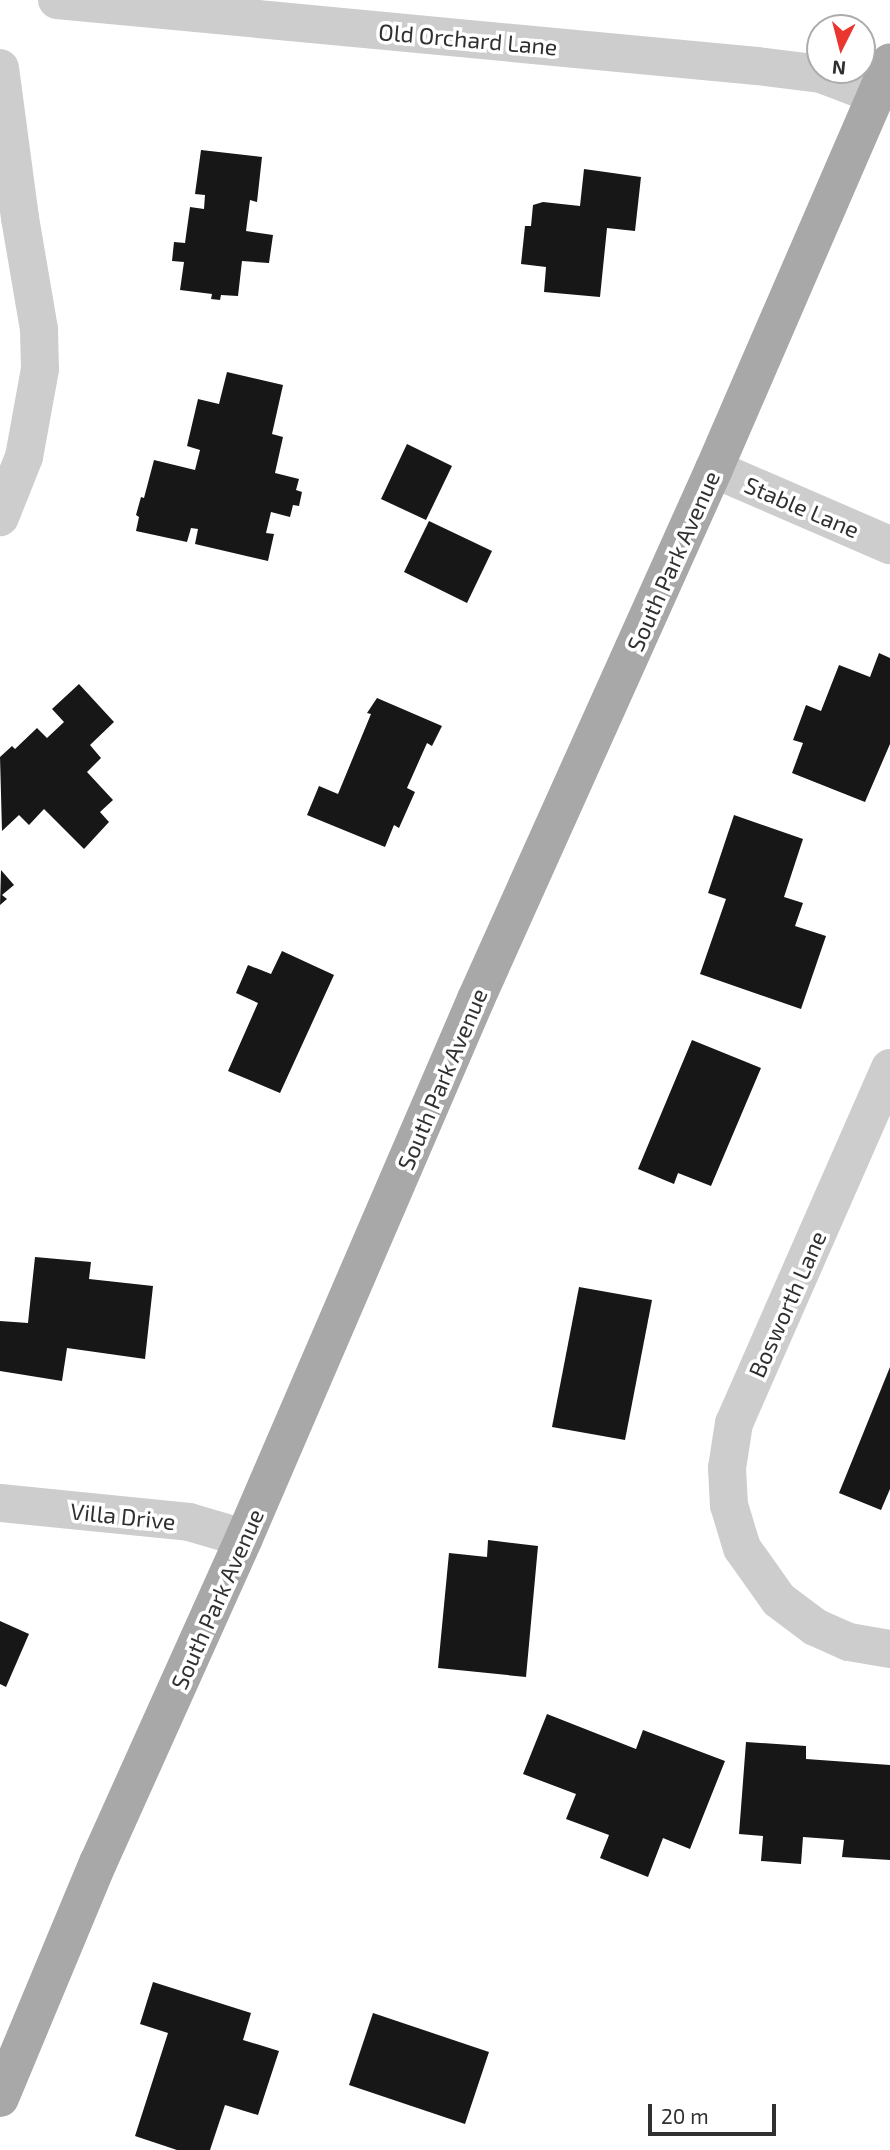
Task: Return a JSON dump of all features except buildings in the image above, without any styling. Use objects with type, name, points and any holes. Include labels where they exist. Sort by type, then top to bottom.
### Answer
[{"type":"main road","name":"South Park Avenue","points":[[0,2098],[98,1863],[244,1538],[476,999],[714,469],[883,78]]},
{"type":"street","name":"Old Orchard Lane","points":[[57,0],[883,78]]},
{"type":"street","points":[[0,68],[20,218],[39,329],[40,369],[24,457],[0,517]]},
{"type":"street","name":"Stable Lane","points":[[714,469],[890,545]]},
{"type":"street","name":"Bosworth Lane","points":[[890,1068],[734,1423],[727,1468],[729,1505],[742,1548],[750,1564],[779,1600],[815,1627],[849,1642],[890,1649]]},
{"type":"street","name":"Villa Drive","points":[[0,1503],[189,1522],[244,1538]]}]
